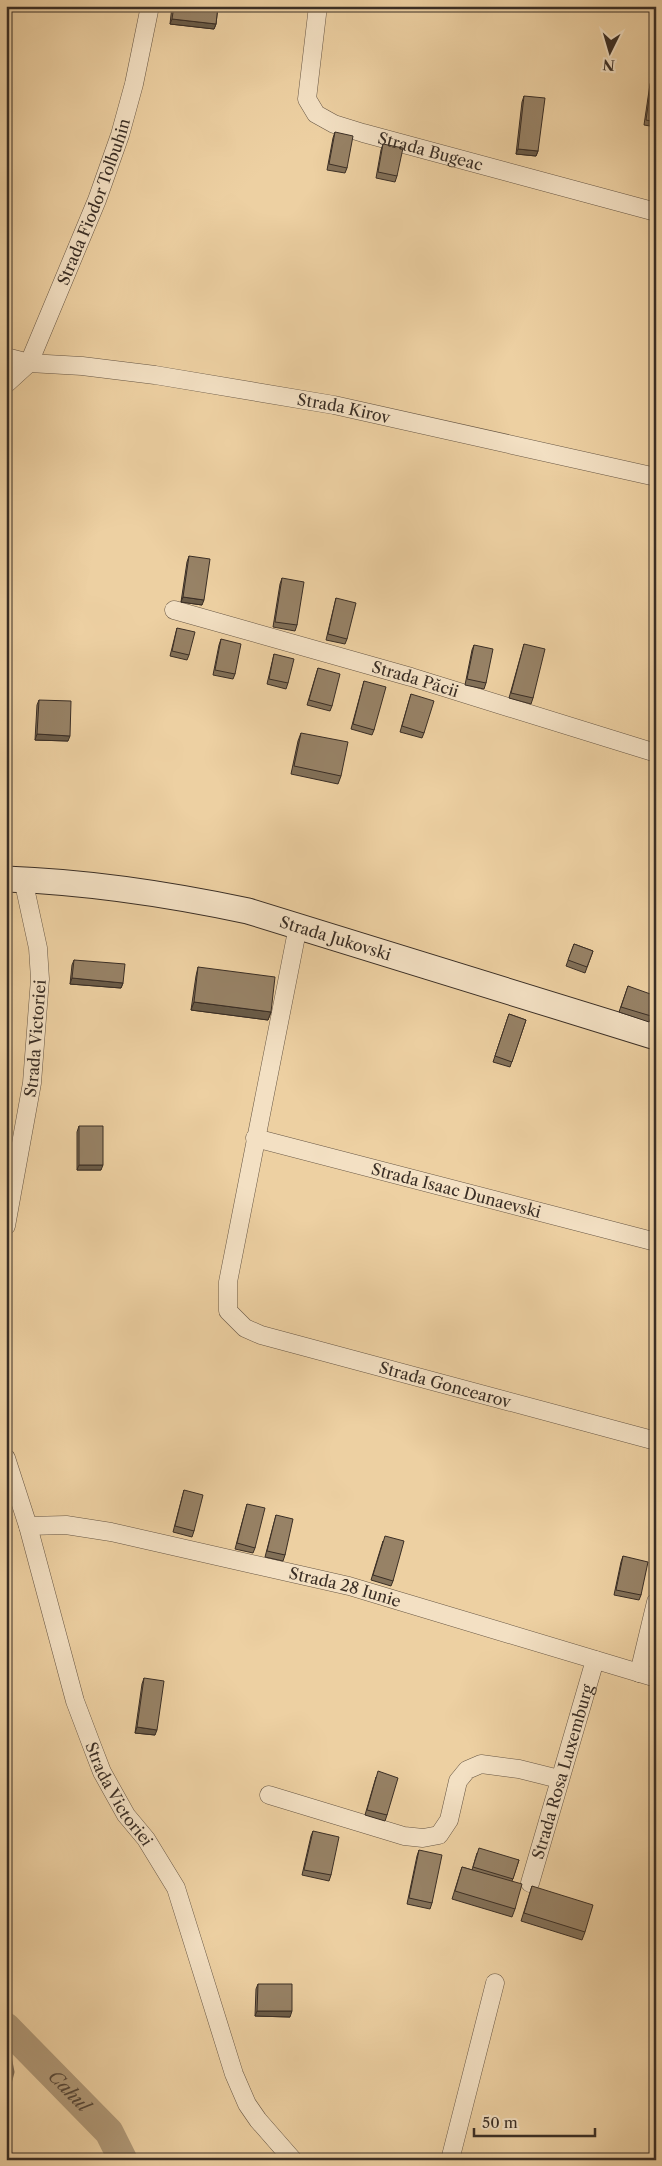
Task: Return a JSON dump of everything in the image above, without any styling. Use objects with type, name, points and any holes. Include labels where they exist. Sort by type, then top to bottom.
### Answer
[{"type":"main road","name":"Strada Jukovski","points":[[15,879],[107,886],[194,899],[248,911],[656,1038]]},
{"type":"street","name":"Strada Fiodor Tolbuhin","points":[[6,384],[28,364],[97,200],[120,134],[134,84],[150,6]]},
{"type":"street","name":"Strada Bugeac","points":[[318,6],[307,99],[316,114],[334,124],[363,133],[656,212]]},
{"type":"street","name":"Strada Kirov","points":[[6,357],[28,364],[82,366],[269,393],[410,421],[656,477]]},
{"type":"street","name":"Strada Păcii","points":[[174,610],[411,677],[656,753]]},
{"type":"street","name":"Strada Victoriei","points":[[6,1226],[32,1082],[40,979],[38,948],[15,879]]},
{"type":"street","points":[[255,1138],[298,926]]},
{"type":"street","name":"Strada Isaac Dunaevski","points":[[255,1138],[656,1242]]},
{"type":"street","name":"Strada Goncearov","points":[[255,1138],[228,1282],[228,1311],[244,1328],[261,1335],[656,1441]]},
{"type":"street","name":"Strada Victoriei","points":[[6,1458],[28,1526],[75,1701],[102,1772],[126,1815],[146,1839],[176,1888],[234,2074],[248,2104],[258,2120],[293,2160]]},
{"type":"street","name":"Strada 28 Iunie","points":[[28,1526],[66,1526],[111,1532],[348,1586],[656,1678]]},
{"type":"street","points":[[638,1673],[656,1602]]},
{"type":"street","name":"Strada Rosa Luxemburg","points":[[530,1883],[595,1660]]},
{"type":"street","points":[[269,1795],[404,1836],[423,1838],[439,1835],[449,1820],[458,1781],[467,1770],[481,1764],[519,1769],[559,1779]]},
{"type":"street","points":[[450,2160],[495,1983]]},
{"type":"building","points":[[174,6],[218,6],[216,24],[172,19]]},
{"type":"building","points":[[652,78],[656,79],[656,122],[646,120]]},
{"type":"building","points":[[524,96],[545,98],[538,151],[518,149]]},
{"type":"building","points":[[335,132],[353,136],[347,168],[329,164]]},
{"type":"building","points":[[383,144],[403,148],[397,176],[378,172]]},
{"type":"building","points":[[189,556],[210,559],[204,600],[183,597]]},
{"type":"building","points":[[282,578],[304,582],[297,625],[275,622]]},
{"type":"building","points":[[336,598],[356,603],[347,639],[328,634]]},
{"type":"building","points":[[177,628],[195,632],[189,655],[172,651]]},
{"type":"building","points":[[221,639],[241,644],[235,674],[215,670]]},
{"type":"building","points":[[524,644],[545,649],[533,698],[511,693]]},
{"type":"building","points":[[474,645],[493,649],[486,683],[467,679]]},
{"type":"building","points":[[274,654],[294,659],[288,683],[269,679]]},
{"type":"building","points":[[318,668],[340,674],[332,706],[309,700]]},
{"type":"building","points":[[364,681],[386,687],[374,730],[353,724]]},
{"type":"building","points":[[411,694],[434,701],[424,733],[402,726]]},
{"type":"building","points":[[39,700],[71,701],[70,736],[37,734]]},
{"type":"building","points":[[301,733],[348,742],[341,776],[294,766]]},
{"type":"building","points":[[574,944],[593,951],[587,967],[568,960]]},
{"type":"building","points":[[74,960],[125,964],[123,983],[72,978]]},
{"type":"building","points":[[198,967],[275,977],[271,1012],[194,1002]]},
{"type":"building","points":[[628,986],[656,996],[651,1016],[621,1007]]},
{"type":"building","points":[[509,1014],[526,1020],[512,1062],[495,1056]]},
{"type":"building","points":[[79,1126],[103,1126],[103,1165],[79,1165]]},
{"type":"building","points":[[184,1490],[203,1495],[194,1531],[175,1526]]},
{"type":"building","points":[[247,1504],[265,1508],[255,1548],[237,1543]]},
{"type":"building","points":[[276,1515],[293,1519],[285,1555],[267,1551]]},
{"type":"building","points":[[385,1536],[404,1541],[393,1581],[373,1575]]},
{"type":"building","points":[[623,1556],[648,1562],[641,1595],[616,1590]]},
{"type":"building","points":[[144,1678],[164,1681],[157,1730],[137,1727]]},
{"type":"building","points":[[378,1771],[398,1778],[387,1815],[367,1810]]},
{"type":"building","points":[[313,1831],[339,1837],[331,1875],[304,1870]]},
{"type":"building","points":[[479,1848],[519,1860],[513,1879],[473,1867]]},
{"type":"building","points":[[419,1850],[442,1855],[432,1903],[409,1898]]},
{"type":"building","points":[[462,1867],[522,1884],[515,1909],[455,1891]]},
{"type":"building","points":[[532,1886],[593,1905],[585,1932],[524,1913]]},
{"type":"building","points":[[258,1984],[292,1984],[292,2011],[257,2011]]},
{"type":"waterway","name":"Cahul","points":[[6,2027],[109,2132],[123,2160]]},
{"type":"waterway","points":[[6,2041],[12,2072],[6,2095]]}]
